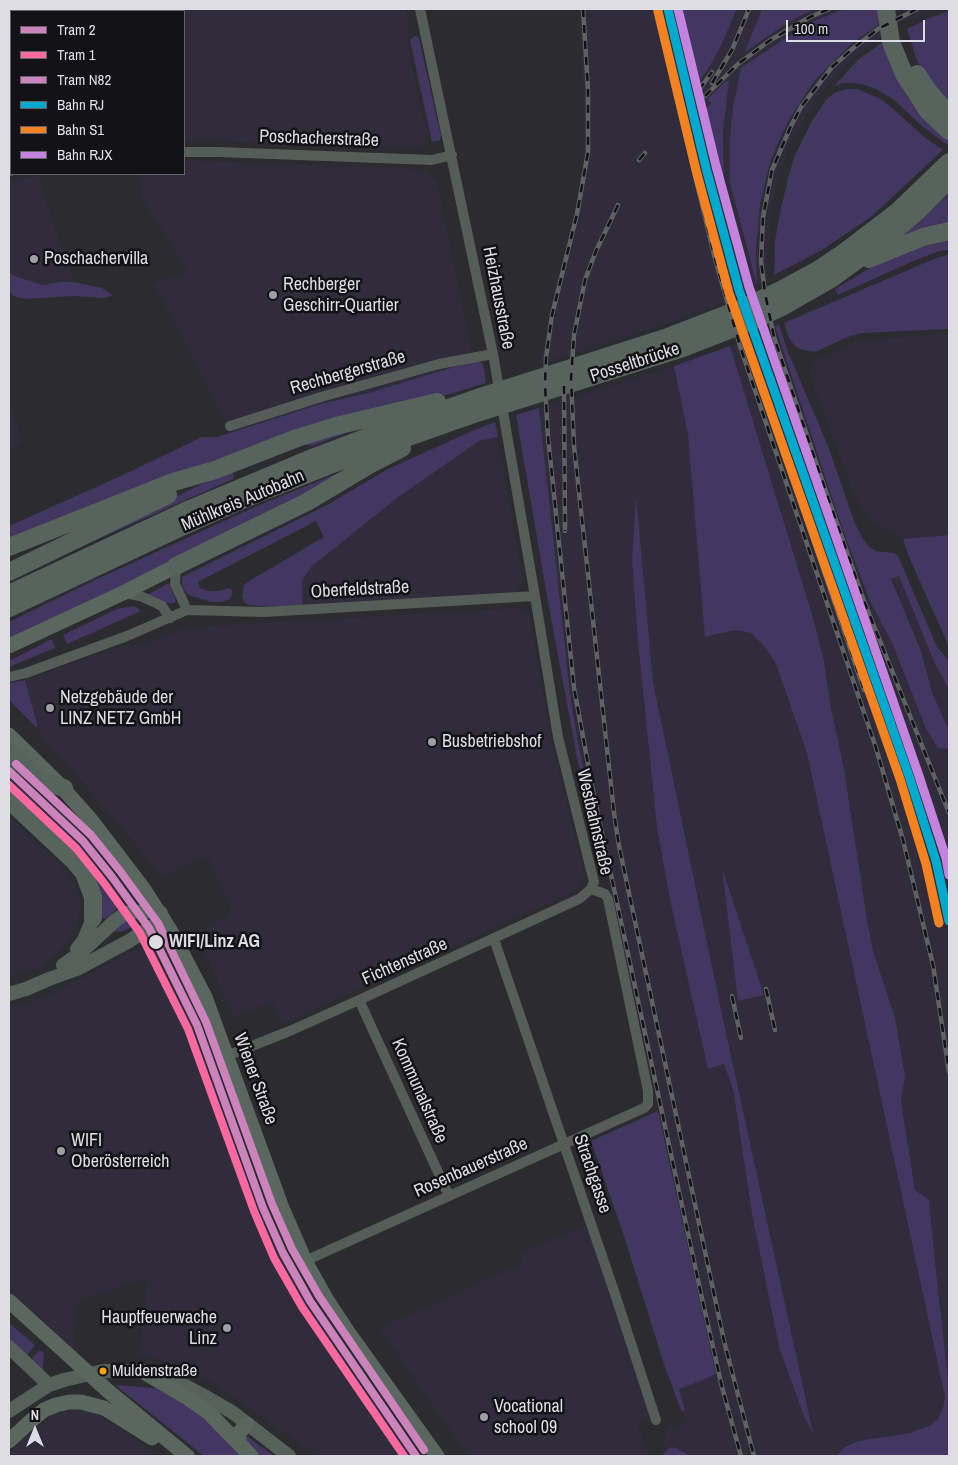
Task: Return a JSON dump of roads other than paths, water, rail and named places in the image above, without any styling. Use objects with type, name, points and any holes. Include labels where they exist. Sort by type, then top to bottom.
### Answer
[{"type":"highway","points":[[886,9],[897,40],[921,82],[949,115]]},
{"type":"highway","points":[[898,9],[897,40],[899,64],[916,95],[934,118],[949,131]]},
{"type":"highway","points":[[780,299],[830,279],[878,245],[918,211],[948,170]]},
{"type":"highway","points":[[780,299],[870,234],[948,170]]},
{"type":"highway","points":[[847,267],[923,237],[949,231]]},
{"type":"highway","name":"Posseltbrücke","points":[[480,403],[508,388],[780,299]]},
{"type":"highway","name":"Posseltbrücke","points":[[480,403],[680,349],[730,330],[780,299]]},
{"type":"highway","points":[[9,547],[75,527],[174,492],[215,470],[280,444],[336,426],[480,403]]},
{"type":"highway","points":[[176,566],[307,502],[480,403]]},
{"type":"highway","name":"Mühlkreis Autobahn","points":[[9,608],[96,559],[188,524],[292,479],[387,444],[480,403]]},
{"type":"highway","points":[[9,572],[69,543],[75,527]]},
{"type":"highway","name":"Mühlkreis Autobahn","points":[[9,594],[74,570]]},
{"type":"highway","points":[[9,753],[41,781],[64,788]]},
{"type":"highway","points":[[9,800],[74,861],[84,874],[93,896],[97,926]]},
{"type":"main road","points":[[9,646],[176,566]]},
{"type":"main road","name":"Wiener Straße","points":[[9,735],[64,788],[110,844],[162,916],[184,953],[203,993],[282,1208],[305,1261],[325,1297],[348,1332],[437,1456]]},
{"type":"main road","points":[[49,979],[97,926],[126,913],[146,911],[162,916]]},
{"type":"main road","points":[[9,994],[77,969],[129,941],[162,916]]},
{"type":"main road","points":[[97,926],[107,937],[129,941]]},
{"type":"main road","points":[[9,1301],[34,1326],[108,1391],[187,1456]]},
{"type":"main road","points":[[9,1346],[49,1385]]},
{"type":"main road","points":[[9,1411],[49,1385],[104,1371],[142,1371],[188,1387],[232,1412],[289,1456]]},
{"type":"main road","points":[[142,1371],[208,1412],[251,1456]]},
{"type":"main road","points":[[9,1441],[44,1410],[69,1402],[82,1402],[104,1408],[183,1456]]},
{"type":"main road","points":[[240,1445],[238,1434],[247,1424]]},
{"type":"street","name":"Heizhausstraße","points":[[420,9],[493,354],[536,596]]},
{"type":"street","name":"Poschacherstraße","points":[[185,152],[432,160],[452,155]]},
{"type":"street","name":"Rechbergerstraße","points":[[230,426],[321,397],[439,364],[493,354]]},
{"type":"street","points":[[176,566],[176,584],[187,610]]},
{"type":"street","points":[[122,593],[140,596],[162,606],[170,618]]},
{"type":"street","name":"Oberfeldstraße","points":[[9,677],[26,673],[127,636],[187,610],[264,612],[536,596]]},
{"type":"street","name":"Westbahnstraße","points":[[536,596],[558,737],[593,876],[592,889],[604,894],[608,899],[648,1091],[648,1104]]},
{"type":"street","name":"Fichtenstraße","points":[[227,1056],[292,1030],[494,939],[579,899],[592,889]]},
{"type":"street","name":"Strachgasse","points":[[494,939],[656,1420]]},
{"type":"street","name":"Kommunalstraße","points":[[360,1000],[449,1196]]},
{"type":"street","name":"Rosenbauerstraße","points":[[305,1261],[640,1111],[648,1104]]},
{"type":"railway","points":[[583,9],[588,90],[588,152],[577,214],[552,315],[546,358],[545,385],[548,437],[574,688],[593,791],[701,1294],[722,1387],[741,1456]]},
{"type":"railway","points":[[655,9],[715,259],[740,346],[876,748],[903,840],[933,965],[949,1072]]},
{"type":"railway","points":[[712,83],[732,50],[749,9]]},
{"type":"railway","points":[[705,96],[738,64],[769,41],[810,17],[829,9]]},
{"type":"railway","points":[[917,9],[878,29],[851,50],[832,67],[801,107],[772,170],[763,217],[761,261],[774,337],[822,480],[864,601],[949,813]]},
{"type":"railway","points":[[699,90],[712,72]]},
{"type":"railway","points":[[639,160],[645,153]]},
{"type":"railway","points":[[618,205],[596,251],[585,280],[574,335],[571,379],[574,446],[619,846],[724,1341],[754,1456]]},
{"type":"railway","points":[[741,325],[771,415]]},
{"type":"railway","points":[[564,386],[565,531]]},
{"type":"railway","points":[[784,453],[864,690]]},
{"type":"railway","points":[[766,989],[775,1030]]},
{"type":"railway","points":[[732,996],[741,1038]]},
{"type":"tram line","name":"N82","points":[[16,764],[91,835],[158,923],[206,1022],[272,1204],[292,1249],[319,1296],[424,1450]]},
{"type":"tram line","name":"2","points":[[9,771],[83,841],[149,928],[197,1025],[263,1208],[283,1253],[310,1301],[416,1456]]},
{"type":"tram line","name":"1","points":[[9,785],[76,848],[140,933],[188,1029],[254,1211],[274,1258],[302,1307],[404,1456]]},
{"type":"rail line","name":"RJ","points":[[668,9],[706,168],[739,290],[909,776],[936,861],[949,921]]},
{"type":"rail line","name":"RJX","points":[[678,9],[716,166],[749,287],[918,773],[946,858],[949,875]]},
{"type":"rail line","name":"S1","points":[[658,11],[696,170],[729,293],[900,779],[926,864],[939,923]]},
{"type":"place","name":"Poschachervilla","points":[[34,259]]},
{"type":"place","name":"Rechberger Geschirr-Quartier","points":[[273,295]]},
{"type":"place","name":"Netzgebäude der LINZ NETZ GmbH","points":[[50,708]]},
{"type":"place","name":"Busbetriebshof","points":[[432,742]]},
{"type":"place","name":"WIFI/Linz AG","points":[[156,942]]},
{"type":"place","name":"WIFI Oberösterreich","points":[[61,1151]]},
{"type":"place","name":"Hauptfeuerwache Linz","points":[[227,1328]]},
{"type":"place","name":"Muldenstraße","points":[[103,1371]]},
{"type":"place","name":"Vocational school 09","points":[[484,1417]]}]
